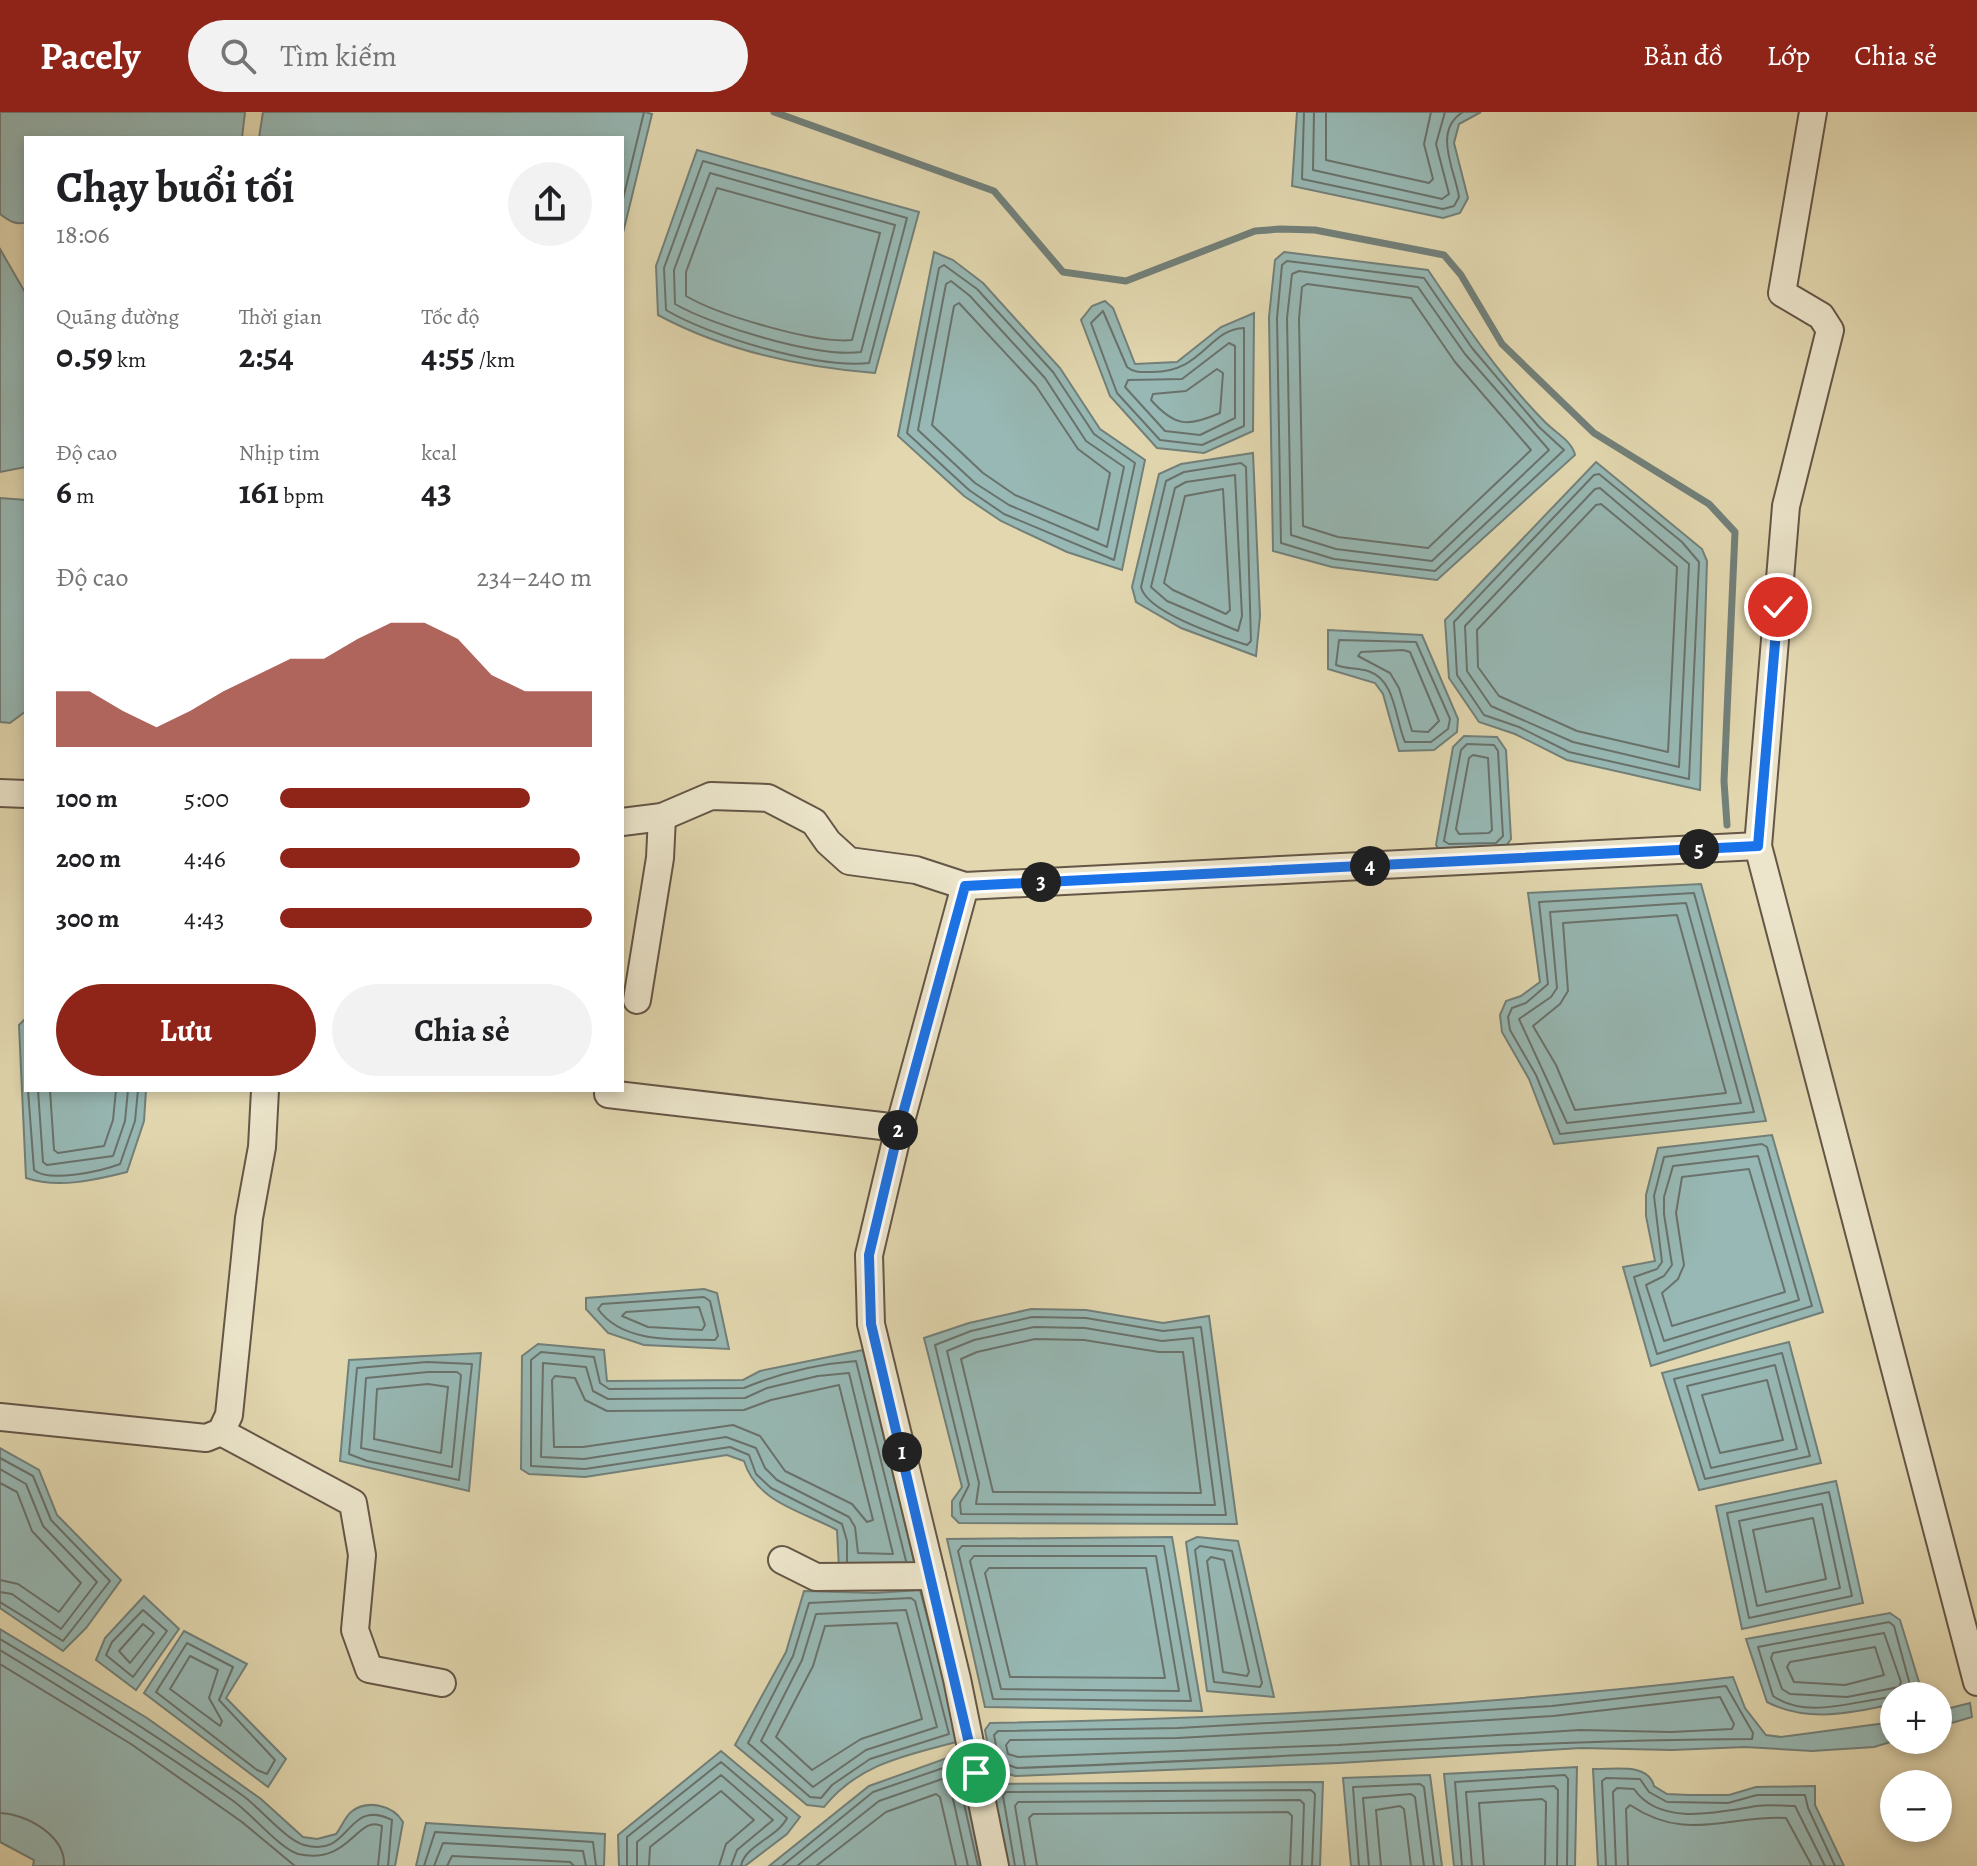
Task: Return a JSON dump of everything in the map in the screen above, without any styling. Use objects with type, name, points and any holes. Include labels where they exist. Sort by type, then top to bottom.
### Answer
[{"type":"street","points":[[1813,112],[1782,293],[1821,316],[1830,330],[1786,506],[1764,809],[1758,846],[1977,1682]]},
{"type":"street","points":[[0,793],[24,794]]},
{"type":"street","points":[[624,822],[662,817],[711,796],[768,798],[814,822],[828,842],[849,861],[916,870],[965,886],[1758,846]]},
{"type":"street","points":[[637,1000],[660,858],[662,817]]},
{"type":"street","points":[[965,886],[899,1128],[869,1255],[871,1324],[932,1576],[995,1866]]},
{"type":"street","points":[[0,1417],[206,1438],[221,1432],[229,1415],[249,1218],[262,1147],[265,1092]]},
{"type":"street","points":[[608,1094],[899,1128]]},
{"type":"street","points":[[221,1432],[353,1503],[362,1555],[355,1630],[369,1669],[442,1683]]},
{"type":"street","points":[[782,1560],[816,1577],[932,1576]]},
{"type":"water","points":[[0,112],[245,112],[242,136],[24,136],[24,222],[9,220],[0,214]]},
{"type":"water","points":[[263,112],[652,114],[624,229],[624,136],[259,136]]},
{"type":"water","points":[[1297,112],[1481,112],[1459,124],[1454,143],[1468,198],[1460,213],[1443,218],[1292,186]]},
{"type":"water","points":[[697,150],[919,212],[875,373],[791,362],[736,348],[658,315],[656,266]]},
{"type":"water","points":[[0,249],[24,291],[24,467],[0,472]]},
{"type":"water","points":[[934,252],[953,260],[983,283],[1060,368],[1100,429],[1145,460],[1122,570],[1067,552],[1001,521],[964,496],[898,436]]},
{"type":"water","points":[[1284,252],[1428,270],[1498,369],[1573,450],[1575,455],[1437,580],[1332,567],[1273,551],[1269,317],[1275,260]]},
{"type":"water","points":[[1105,301],[1113,308],[1135,364],[1177,362],[1221,327],[1254,313],[1253,431],[1204,453],[1157,448],[1110,396],[1081,320],[1092,306]]},
{"type":"water","points":[[1253,453],[1260,616],[1256,656],[1181,628],[1136,602],[1132,587],[1159,474],[1181,464]]},
{"type":"water","points":[[1596,462],[1702,549],[1707,561],[1700,790],[1567,760],[1515,734],[1479,722],[1449,678],[1445,620]]},
{"type":"water","points":[[0,498],[24,500],[24,712],[10,723],[0,722]]},
{"type":"water","points":[[1328,630],[1422,635],[1458,719],[1457,732],[1434,750],[1399,751],[1383,694],[1375,683],[1328,669]]},
{"type":"water","points":[[1464,736],[1497,737],[1506,750],[1511,839],[1506,846],[1439,850],[1436,845],[1453,747]]},
{"type":"water","points":[[1701,884],[1766,1121],[1554,1144],[1529,1079],[1502,1032],[1500,1015],[1506,1001],[1521,996],[1540,982],[1528,893]]},
{"type":"water","points":[[24,1020],[24,1092],[146,1092],[144,1121],[127,1172],[64,1183],[26,1178],[19,1025]]},
{"type":"water","points":[[1772,1135],[1823,1312],[1651,1366],[1623,1267],[1655,1261],[1646,1216],[1646,1195],[1658,1148]]},
{"type":"water","points":[[704,1289],[717,1293],[729,1349],[644,1345],[608,1333],[586,1309],[586,1298]]},
{"type":"water","points":[[1031,1309],[1086,1310],[1163,1323],[1209,1316],[1237,1524],[959,1523],[952,1516],[952,1501],[962,1487],[924,1338],[969,1323]]},
{"type":"water","points":[[1789,1342],[1821,1463],[1699,1490],[1662,1373]]},
{"type":"water","points":[[538,1344],[604,1350],[607,1381],[743,1380],[760,1371],[863,1350],[917,1574],[839,1568],[837,1530],[770,1496],[750,1475],[744,1461],[727,1455],[585,1477],[529,1474],[521,1469],[522,1356]]},
{"type":"water","points":[[481,1353],[469,1491],[340,1461],[349,1360]]},
{"type":"water","points":[[0,1448],[39,1470],[57,1515],[121,1580],[86,1628],[63,1651],[0,1608]]},
{"type":"water","points":[[1836,1481],[1863,1603],[1742,1629],[1716,1506]]},
{"type":"water","points":[[1172,1537],[1202,1711],[985,1707],[947,1539]]},
{"type":"water","points":[[1197,1537],[1238,1541],[1274,1697],[1207,1691],[1186,1542]]},
{"type":"water","points":[[920,1590],[960,1741],[869,1770],[838,1792],[824,1807],[807,1805],[735,1745],[786,1652],[804,1591],[875,1593]]},
{"type":"water","points":[[144,1596],[179,1629],[136,1690],[96,1660],[105,1638]]},
{"type":"water","points":[[1890,1613],[1900,1620],[1919,1682],[1880,1682],[1880,1707],[1830,1714],[1798,1712],[1767,1702],[1746,1639]]},
{"type":"water","points":[[0,1629],[147,1718],[261,1799],[303,1837],[317,1839],[336,1834],[349,1814],[357,1808],[372,1805],[393,1811],[403,1822],[395,1866],[33,1866],[34,1860],[0,1842]]},
{"type":"water","points":[[184,1631],[247,1664],[226,1698],[286,1759],[268,1787],[144,1693]]},
{"type":"water","points":[[1733,1677],[1745,1708],[1766,1735],[1781,1737],[1880,1724],[1880,1745],[1812,1751],[1745,1747],[1672,1750],[1581,1748],[1339,1763],[1015,1776],[992,1769],[985,1730],[990,1723],[1362,1709]]},
{"type":"water","points":[[1970,1703],[1972,1717],[1952,1723],[1952,1708]]},
{"type":"water","points":[[721,1751],[800,1817],[787,1834],[745,1866],[619,1866],[618,1835]]},
{"type":"water","points":[[961,1753],[986,1866],[769,1866],[869,1786]]},
{"type":"water","points":[[1577,1767],[1575,1866],[1454,1866],[1444,1774]]},
{"type":"water","points":[[1593,1769],[1637,1770],[1645,1773],[1654,1786],[1667,1794],[1729,1795],[1756,1787],[1815,1786],[1815,1805],[1844,1866],[1598,1866]]},
{"type":"water","points":[[1430,1775],[1442,1866],[1351,1866],[1343,1778]]},
{"type":"water","points":[[1323,1782],[1320,1866],[1008,1866],[992,1784]]},
{"type":"water","points":[[426,1823],[605,1834],[604,1866],[416,1866]]},
{"type":"waterway","points":[[774,112],[994,191],[1063,272],[1126,281],[1255,231],[1280,229],[1315,230],[1444,255],[1461,275],[1502,344],[1594,433],[1709,504],[1735,532],[1724,781],[1727,825]]},
{"type":"route","points":[[976,1773],[957,1679],[871,1324],[869,1255],[899,1128],[965,886],[1758,846],[1764,809],[1778,607]]}]
